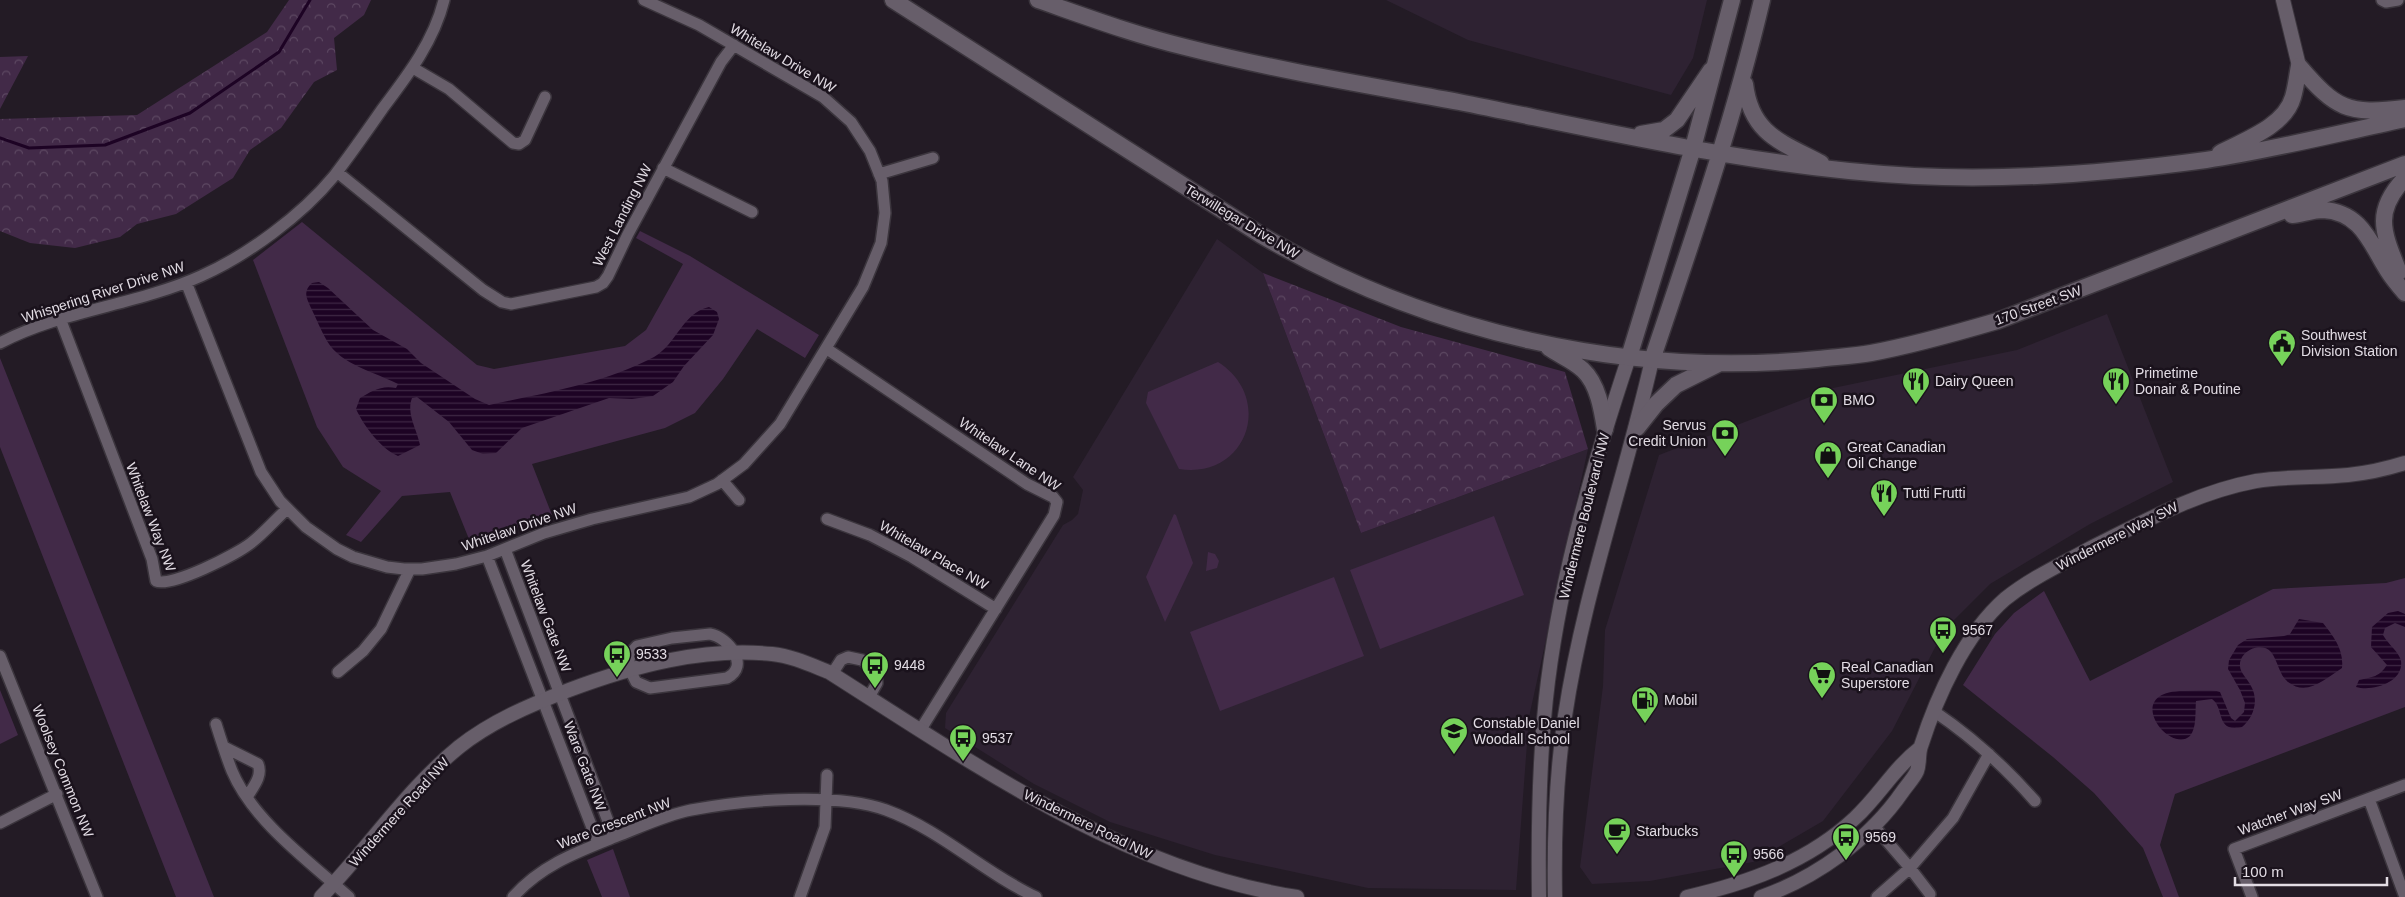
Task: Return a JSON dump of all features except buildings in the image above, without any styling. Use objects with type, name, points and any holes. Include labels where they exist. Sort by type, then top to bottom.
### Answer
[{"type":"main road","name":"Terwillegar Drive NW","points":[[893,0],[1286,250],[1366,288],[1445,318],[1543,344],[1652,360]]},
{"type":"main road","points":[[1038,0],[1110,26],[1184,47],[1693,148],[1832,169],[1940,177],[2083,174],[2208,160],[2405,119]]},
{"type":"main road","name":"Windermere Boulevard NW","points":[[1629,357],[1693,148],[1732,0]]},
{"type":"main road","name":"Windermere Boulevard NW","points":[[1652,360],[1722,153],[1744,77],[1762,0]]},
{"type":"main road","points":[[1630,136],[1664,130],[1677,120],[1717,62]]},
{"type":"main road","points":[[2298,66],[2324,94],[2346,108],[2381,110],[2405,108]]},
{"type":"main road","points":[[2208,160],[2270,126],[2285,113],[2293,98],[2298,66]]},
{"type":"main road","points":[[1744,77],[1747,102],[1759,124],[1773,137],[1832,169]]},
{"type":"main road","name":"170 Street SW","points":[[1652,360],[1718,364],[1770,363],[1870,353],[1930,340],[1998,321],[2405,164]]},
{"type":"main road","points":[[2405,178],[2392,192],[2384,213],[2386,238],[2405,288]]},
{"type":"main road","points":[[2263,219],[2323,210],[2352,220],[2364,230],[2374,243],[2388,271],[2405,292]]},
{"type":"main road","points":[[1543,344],[1583,370],[1590,379],[1602,408],[1605,429]]},
{"type":"main road","points":[[1637,428],[1656,404],[1676,385],[1718,364]]},
{"type":"street","name":"Whispering River Drive NW","points":[[0,343],[61,321],[148,296],[186,282],[222,265],[250,248],[303,208],[336,172],[413,68],[440,14],[444,0]]},
{"type":"street","name":"Whitelaw Drive NW","points":[[186,282],[260,472],[287,509],[306,527],[337,549],[353,557],[387,567],[410,569],[456,564],[487,556],[544,533],[592,519],[689,497],[722,480],[757,452],[780,424],[863,287],[881,243],[885,213],[879,174],[870,150],[851,122],[823,98],[699,25],[644,0]]},
{"type":"street","points":[[2283,0],[2298,66]]},
{"type":"street","points":[[2382,0],[2386,2],[2398,0]]},
{"type":"street","name":"West Landing NW","points":[[336,172],[483,290],[502,302],[511,304],[596,287],[603,283],[720,62],[734,45]]},
{"type":"street","points":[[413,68],[449,89],[513,143],[519,144],[524,140],[545,97]]},
{"type":"street","points":[[879,174],[933,158]]},
{"type":"street","points":[[663,168],[752,212]]},
{"type":"street","name":"Whitelaw Way NW","points":[[61,321],[152,559],[156,581],[167,582],[226,558],[250,544],[287,509]]},
{"type":"street","name":"Whitelaw Lane NW","points":[[827,349],[1027,484],[1053,497],[1057,502],[1054,515],[922,729]]},
{"type":"street","name":"Windermere Boulevard NW","points":[[1539,897],[1542,755],[1548,681],[1566,581],[1605,429],[1629,357]]},
{"type":"street","name":"Windermere Boulevard NW","points":[[1555,897],[1554,857],[1565,717],[1577,651],[1602,550],[1637,428],[1652,360]]},
{"type":"street","name":"Windermere Way SW","points":[[1761,897],[1814,873],[1847,849],[1873,826],[1895,802],[1918,770],[1920,748],[1950,676],[1974,634],[2004,600],[2042,574],[2160,513],[2219,490],[2258,481],[2348,475],[2382,470],[2405,463]]},
{"type":"street","points":[[722,480],[739,500]]},
{"type":"street","name":"Whitelaw Place NW","points":[[828,519],[870,535],[912,557],[996,609]]},
{"type":"street","name":"Whitelaw Gate NW","points":[[504,549],[559,694]]},
{"type":"street","points":[[487,556],[543,700]]},
{"type":"street","points":[[338,672],[363,651],[382,629],[410,569]]},
{"type":"street","points":[[710,634],[719,636],[730,646],[734,653],[738,670],[727,678],[650,688],[636,682],[629,669],[629,657],[637,646],[672,638],[710,634]]},
{"type":"street","name":"Windermere Road NW","points":[[321,897],[429,774],[458,748],[502,719],[543,700],[629,669],[667,660],[734,653],[774,654],[797,659],[832,674],[1036,801],[1161,861],[1240,885],[1297,897]]},
{"type":"street","name":"Woolsey Common NW","points":[[0,656],[97,897]]},
{"type":"street","points":[[832,674],[841,660],[848,657],[862,660],[876,671],[877,683],[869,697]]},
{"type":"street","name":"Ware Gate NW","points":[[559,694],[614,837]]},
{"type":"street","name":"Ware Gate NW","points":[[543,700],[598,843]]},
{"type":"street","points":[[1935,712],[1961,730],[1989,754],[2035,801]]},
{"type":"street","points":[[216,724],[232,772],[247,797],[271,826],[349,897]]},
{"type":"street","points":[[224,747],[258,764],[260,776],[247,797]]},
{"type":"street","name":"Windermere Way SW","points":[[1687,897],[1735,886],[1774,871],[1820,844],[1854,819],[1873,799],[1903,761],[1920,748]]},
{"type":"street","points":[[1877,897],[1910,868],[1953,818],[1989,754]]},
{"type":"street","points":[[800,897],[825,827],[827,775]]},
{"type":"street","name":"Watcher Way SW","points":[[2252,897],[2234,849],[2405,785]]},
{"type":"street","points":[[0,823],[56,794]]},
{"type":"street","points":[[2369,799],[2405,897]]},
{"type":"street","name":"Ware Crescent NW","points":[[513,897],[531,878],[555,862],[658,819],[691,810],[723,806],[827,800],[864,804],[900,816],[1036,897]]},
{"type":"street","points":[[1873,826],[1930,894]]},
{"type":"shaded area","points":[[1386,0],[1707,0],[1693,58],[1671,95],[1468,40]]},
{"type":"shaded area","points":[[1217,239],[1263,273],[1361,533],[1588,449],[1529,717],[1516,890],[1368,888],[1215,855],[1110,822],[1034,784],[945,728],[946,713],[1063,525],[1078,514],[1083,490],[1073,477]]},
{"type":"shaded area","points":[[319,282],[373,330],[407,349],[421,363],[475,399],[489,405],[573,387],[635,366],[662,351],[692,316],[709,307],[717,312],[719,319],[713,335],[684,366],[673,382],[653,396],[632,399],[609,398],[522,428],[496,453],[483,454],[472,450],[449,422],[417,397],[412,398],[410,404],[411,416],[420,445],[398,456],[385,448],[373,436],[356,409],[360,398],[381,388],[396,388],[398,384],[359,367],[333,349],[327,341],[306,296],[309,286],[312,283]]},
{"type":"shaded area","points":[[2107,314],[2173,482],[2090,524],[1990,584],[1944,630],[1892,731],[1823,821],[1753,862],[1650,881],[1592,884],[1580,867],[1603,686],[1605,630],[1659,455],[1833,388],[2017,350]]},
{"type":"shaded area","points":[[2398,611],[2405,614],[2405,627],[2395,623],[2385,628],[2383,635],[2400,658],[2401,668],[2398,675],[2393,680],[2378,687],[2356,687],[2359,680],[2375,676],[2387,665],[2371,647],[2372,627],[2388,613]]},
{"type":"shaded area","points":[[2299,619],[2323,623],[2340,650],[2342,668],[2316,685],[2302,688],[2295,686],[2285,679],[2271,652],[2262,647],[2251,649],[2243,656],[2240,666],[2241,671],[2250,683],[2255,702],[2250,718],[2242,727],[2233,728],[2224,723],[2216,703],[2212,699],[2196,701],[2195,724],[2190,736],[2181,739],[2171,737],[2162,730],[2155,720],[2152,710],[2155,700],[2166,693],[2207,690],[2220,692],[2231,718],[2235,721],[2244,712],[2245,703],[2228,669],[2229,660],[2238,645],[2247,639],[2290,634]]},
{"type":"green space","points":[[289,0],[371,0],[364,15],[334,38],[337,70],[314,82],[281,128],[250,150],[233,178],[176,214],[137,224],[120,237],[75,248],[30,243],[0,231],[0,119],[137,115],[267,32]]},
{"type":"green space","points":[[28,56],[0,109],[0,57]]},
{"type":"green space","points":[[302,222],[477,365],[494,369],[625,346],[646,330],[683,264],[636,238],[640,231],[690,256],[819,335],[805,358],[757,329],[723,379],[695,413],[665,428],[532,464],[552,515],[471,544],[450,492],[402,496],[361,542],[346,535],[381,491],[343,467],[317,427],[253,260]]},
{"type":"green space","points":[[1263,273],[1401,327],[1565,372],[1588,449],[1361,533]]},
{"type":"green space","points":[[0,358],[214,897],[176,897],[0,447]]},
{"type":"green space","points":[[1218,362],[1235,377],[1246,395],[1249,415],[1245,433],[1236,449],[1222,462],[1203,469],[1179,469],[1146,403],[1148,392]]},
{"type":"green space","points":[[1174,514],[1176,515],[1193,563],[1165,622],[1146,577]]},
{"type":"green space","points":[[1494,516],[1524,595],[1380,649],[1350,570]]},
{"type":"green space","points":[[1208,552],[1215,554],[1219,561],[1217,568],[1206,571]]},
{"type":"green space","points":[[1334,577],[1364,656],[1220,711],[1190,632]]},
{"type":"green space","points":[[2405,578],[2405,707],[2175,794],[2160,845],[2179,897],[2163,897],[2143,848],[2094,793],[2053,757],[1963,685],[1995,634],[2014,613],[2044,591],[2090,681],[2273,589],[2386,583]]},
{"type":"green space","points":[[0,690],[18,735],[0,744]]},
{"type":"green space","points":[[613,849],[630,897],[602,897],[587,860]]},
{"type":"waterway","points":[[0,138],[29,148],[105,145],[190,113],[279,52],[310,0]]},
{"type":"place","name":"Southwest Division Station","points":[[2282,367]]},
{"type":"place","name":"Dairy Queen","points":[[1916,405]]},
{"type":"place","name":"Primetime Donair & Poutine","points":[[2116,405]]},
{"type":"place","name":"BMO","points":[[1824,424]]},
{"type":"place","name":"Servus Credit Union","points":[[1725,457]]},
{"type":"place","name":"Great Canadian Oil Change","points":[[1828,479]]},
{"type":"place","name":"Tutti Frutti","points":[[1884,517]]},
{"type":"place","name":"9567","points":[[1943,654]]},
{"type":"place","name":"9533","points":[[617,678]]},
{"type":"place","name":"9448","points":[[875,689]]},
{"type":"place","name":"Real Canadian Superstore","points":[[1822,699]]},
{"type":"place","name":"Mobil","points":[[1645,724]]},
{"type":"place","name":"Constable Daniel Woodall School","points":[[1454,755]]},
{"type":"place","name":"9537","points":[[963,762]]},
{"type":"place","name":"Starbucks","points":[[1617,855]]},
{"type":"place","name":"9569","points":[[1846,861]]},
{"type":"place","name":"9566","points":[[1734,878]]}]
